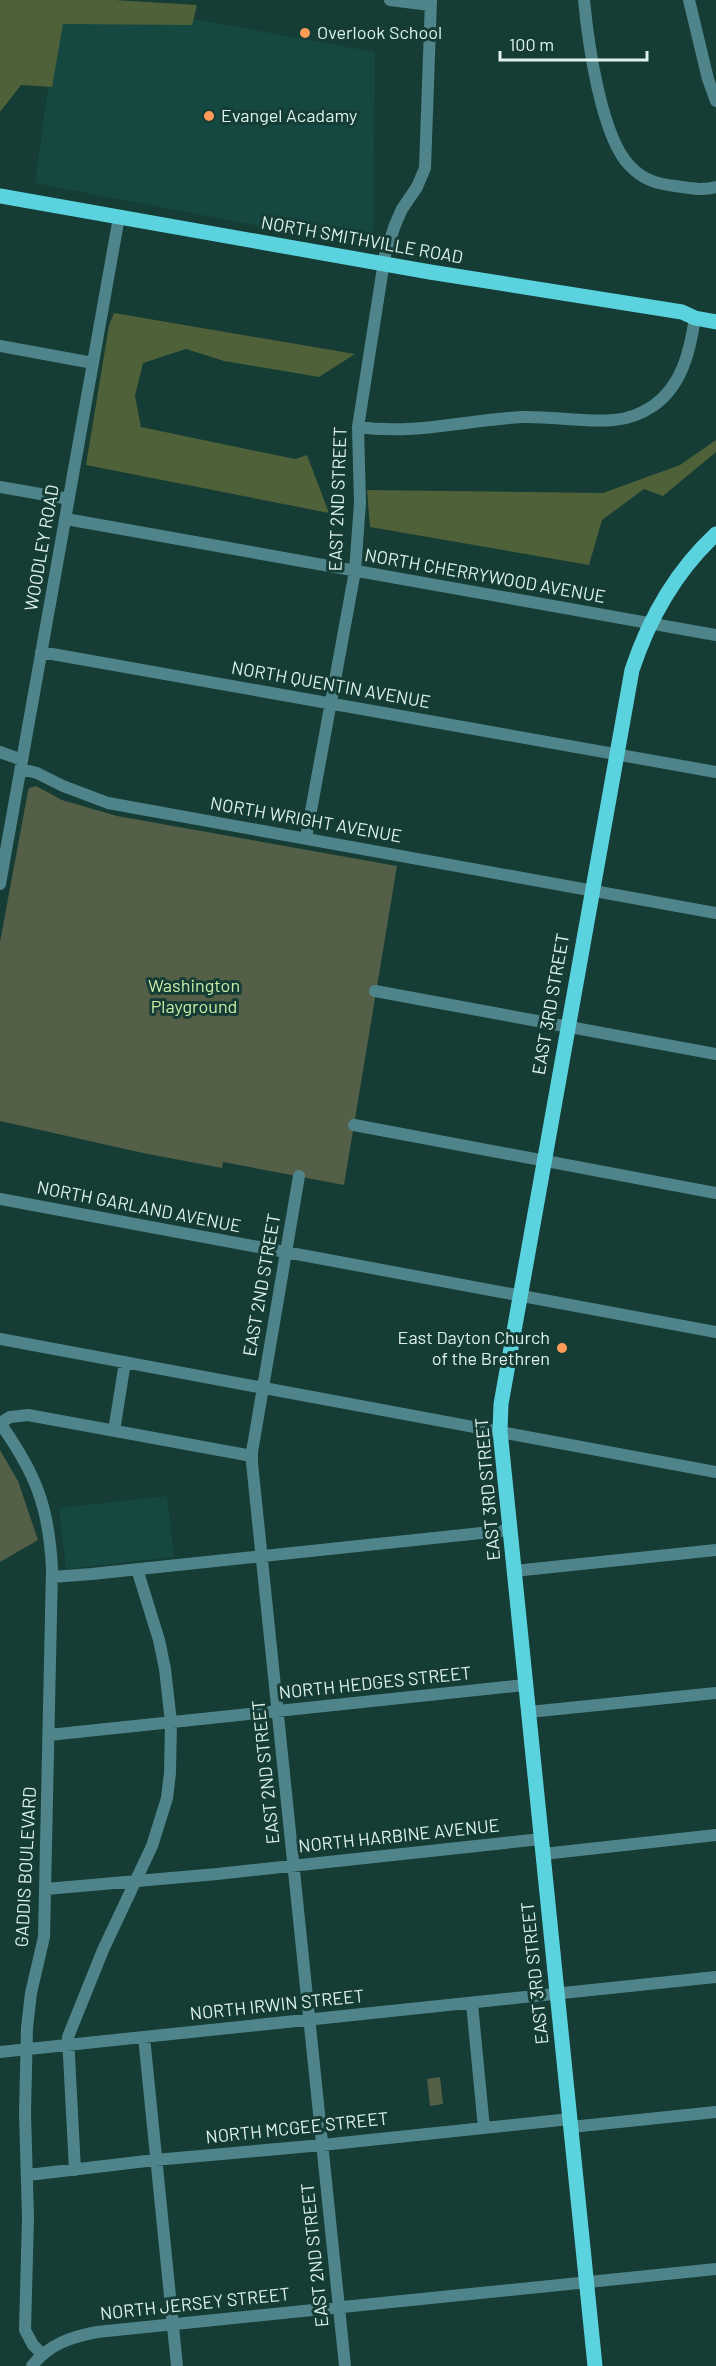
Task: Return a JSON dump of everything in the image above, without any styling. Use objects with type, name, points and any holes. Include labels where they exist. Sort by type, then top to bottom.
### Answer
[{"type":"main road","name":"NORTH SMITHVILLE ROAD","points":[[0,196],[384,264],[682,312],[695,318],[716,322]]},
{"type":"main road","name":"EAST 3RD STREET","points":[[595,2366],[500,1431],[501,1404],[615,754],[632,670],[650,624],[676,580],[716,534]]},
{"type":"street","points":[[390,0],[430,2]]},
{"type":"street","points":[[584,0],[597,80],[608,122],[621,156],[639,174],[659,184],[707,190],[716,187]]},
{"type":"street","points":[[689,0],[705,68],[716,101]]},
{"type":"street","name":"EAST 2ND STREET","points":[[306,838],[355,571],[360,503],[358,427],[384,264],[395,225],[425,168],[430,2]]},
{"type":"street","name":"WOODLEY ROAD","points":[[0,885],[119,217]]},
{"type":"street","points":[[358,427],[407,430],[480,420],[524,417],[606,421],[629,417],[654,406],[672,388],[686,362],[695,318]]},
{"type":"street","points":[[0,346],[93,363]]},
{"type":"street","points":[[0,487],[69,499]]},
{"type":"street","name":"NORTH CHERRYWOOD AVENUE","points":[[66,519],[716,635]]},
{"type":"street","name":"NORTH QUENTIN AVENUE","points":[[41,652],[716,772]]},
{"type":"street","name":"NORTH WRIGHT AVENUE","points":[[0,752],[70,789],[108,803],[716,913]]},
{"type":"street","points":[[375,991],[716,1054]]},
{"type":"street","points":[[354,1125],[716,1193]]},
{"type":"street","name":"EAST 2ND STREET","points":[[299,1176],[252,1456],[345,2366]]},
{"type":"street","name":"NORTH GARLAND AVENUE","points":[[0,1199],[716,1332]]},
{"type":"street","points":[[0,1339],[716,1472]]},
{"type":"street","points":[[114,1431],[125,1362]]},
{"type":"street","points":[[0,1423],[10,1417],[28,1415],[252,1456]]},
{"type":"street","name":"GADDIS BOULEVARD","points":[[0,1423],[26,1464],[40,1492],[51,1534],[44,1937],[31,1993],[26,2049],[25,2113],[28,2175],[25,2330],[33,2345],[42,2354]]},
{"type":"street","points":[[52,1577],[510,1530]]},
{"type":"street","points":[[514,1571],[716,1550]]},
{"type":"street","points":[[75,2170],[68,2037],[87,1986],[152,1846],[167,1798],[171,1747],[169,1695],[159,1640],[137,1569]]},
{"type":"street","name":"NORTH HEDGES STREET","points":[[49,1735],[525,1685]]},
{"type":"street","points":[[528,1712],[716,1693]]},
{"type":"street","name":"NORTH HARBINE AVENUE","points":[[46,1889],[294,1865],[716,1835]]},
{"type":"street","name":"NORTH IRWIN STREET","points":[[0,2052],[716,1977]]},
{"type":"street","points":[[472,2004],[484,2128]]},
{"type":"street","points":[[144,2037],[177,2366]]},
{"type":"street","name":"NORTH MCGEE STREET","points":[[28,2175],[155,2160],[484,2128],[716,2112]]},
{"type":"street","name":"NORTH JERSEY STREET","points":[[32,2366],[42,2354],[60,2342],[84,2335],[716,2269]]},
{"type":"shaded area","name":"Evangel Acadamy","points":[[60,0],[89,0],[375,52],[373,248],[35,183]]},
{"type":"shaded area","points":[[167,1496],[174,1557],[66,1569],[59,1508]]},
{"type":"green space","points":[[0,0],[115,0],[197,5],[192,25],[63,24],[52,87],[21,85],[0,112]]},
{"type":"green space","points":[[114,313],[355,354],[319,377],[224,361],[186,349],[143,363],[135,396],[141,427],[295,459],[307,455],[329,513],[86,465],[109,325]]},
{"type":"green space","points":[[716,440],[716,452],[663,496],[644,489],[602,520],[589,565],[370,527],[367,490],[603,493],[680,465]]},
{"type":"green space","name":"Washington Playground","points":[[36,786],[62,800],[117,816],[397,866],[344,1185],[223,1162],[222,1168],[0,1121],[0,942],[28,791],[29,788]]},
{"type":"green space","points":[[0,1450],[18,1481],[38,1540],[0,1562]]},
{"type":"green space","points":[[440,2077],[443,2104],[430,2106],[427,2079]]},
{"type":"place","name":"Overlook School","points":[[305,33]]},
{"type":"place","name":"Evangel Acadamy","points":[[209,116]]},
{"type":"place","name":"East Dayton Church of the Brethren","points":[[562,1348]]}]
